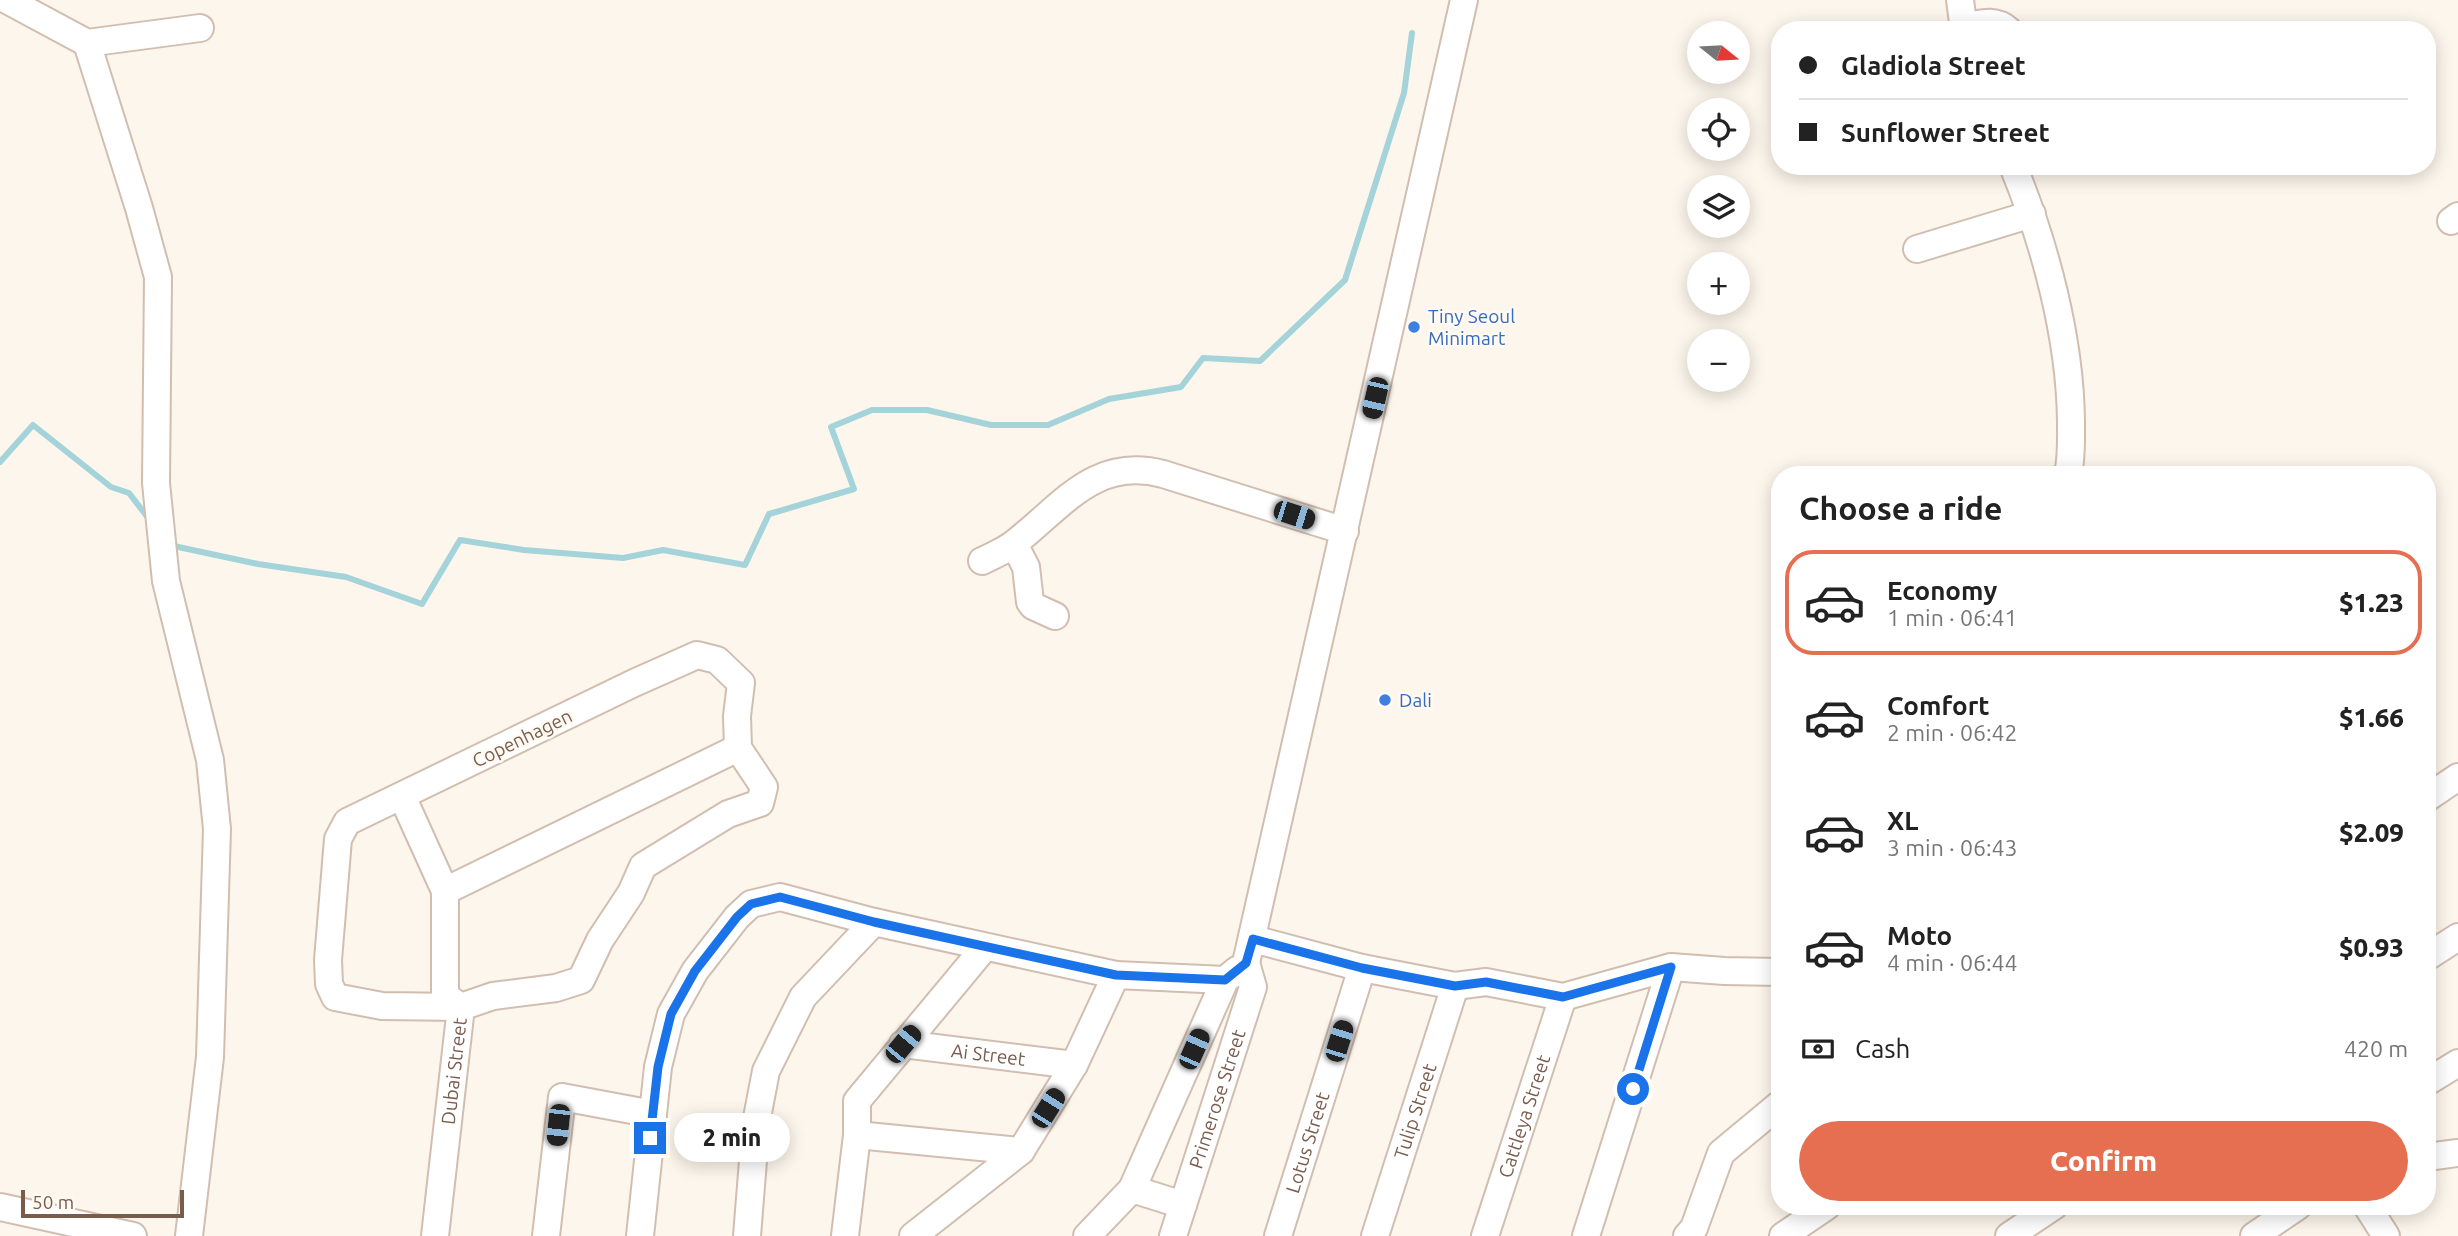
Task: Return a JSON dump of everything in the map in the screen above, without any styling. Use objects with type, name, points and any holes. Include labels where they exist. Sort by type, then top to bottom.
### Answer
[{"type":"street","points":[[7,0],[87,43],[200,28]]},
{"type":"street","name":"Primerose Street","points":[[1173,1236],[1253,986],[1250,951],[1464,0]]},
{"type":"street","points":[[1960,0],[1963,21]]},
{"type":"street","points":[[87,43],[158,277],[156,483],[166,581],[209,760],[217,829],[211,1057],[189,1236]]},
{"type":"street","points":[[2017,175],[2032,214],[2062,329],[2071,383],[2070,466]]},
{"type":"street","points":[[1917,248],[2032,214]]},
{"type":"street","points":[[982,561],[1014,544],[1057,506],[1095,479],[1123,470],[1144,469],[1163,474],[1345,531]]},
{"type":"street","points":[[1014,544],[1026,567],[1030,602],[1055,616]]},
{"type":"street","name":"Copenhagen","points":[[461,1007],[382,1006],[335,997],[329,984],[328,960],[338,839],[347,822],[697,655],[717,660],[741,683],[737,716],[738,748]]},
{"type":"street","points":[[444,891],[738,748],[764,787],[760,803],[728,814],[643,866],[631,893],[600,940],[581,980],[556,988],[493,996],[461,1007]]},
{"type":"street","points":[[2436,792],[2458,777]]},
{"type":"street","name":"Dubai Street","points":[[402,796],[444,891],[445,996],[461,1007],[435,1236]]},
{"type":"street","points":[[640,1236],[658,1067],[671,1014],[695,971],[737,917],[751,904],[780,897],[874,922],[1116,975],[1225,980]]},
{"type":"street","points":[[747,1236],[757,1123],[766,1071],[803,997],[874,922]]},
{"type":"street","points":[[2436,951],[2458,937]]},
{"type":"street","points":[[845,1236],[857,1135],[857,1101],[985,947]]},
{"type":"street","points":[[1087,1236],[1132,1189],[1225,980],[1250,951],[1455,986],[1486,982],[1563,997],[1671,967],[1771,972]]},
{"type":"street","points":[[1586,1236],[1671,967]]},
{"type":"street","name":"Lotus Street","points":[[1278,1236],[1362,968]]},
{"type":"street","points":[[913,1236],[1021,1151],[1074,1065],[1116,975]]},
{"type":"street","name":"Tulip Street","points":[[1375,1236],[1455,986]]},
{"type":"street","name":"Cattleya Street","points":[[1485,1236],[1563,997]]},
{"type":"street","name":"Ai Street","points":[[903,1044],[1074,1065]]},
{"type":"street","points":[[2436,1076],[2458,1063]]},
{"type":"street","points":[[546,1236],[562,1097],[653,1114]]},
{"type":"street","points":[[1687,1236],[1694,1228],[1721,1153],[1771,1111]]},
{"type":"street","points":[[857,1135],[1021,1151]]},
{"type":"street","points":[[2436,1156],[2458,1153]]},
{"type":"street","points":[[1132,1189],[1183,1205]]},
{"type":"street","points":[[0,1207],[134,1236]]},
{"type":"street","points":[[1783,1236],[1814,1215]]},
{"type":"street","points":[[2010,1236],[2041,1215]]},
{"type":"street","points":[[2254,1236],[2285,1215]]},
{"type":"street","points":[[2373,1215],[2386,1236]]},
{"type":"waterway","points":[[169,545],[258,564],[346,577],[422,604],[460,540],[524,550],[623,558],[663,550],[745,565],[769,514],[854,489],[831,427],[872,410],[927,410],[991,425],[1048,425],[1109,399],[1181,387],[1203,358],[1260,361],[1345,280],[1404,93],[1412,33]]},
{"type":"waterway","points":[[0,462],[33,425],[111,487],[129,493],[149,519]]},
{"type":"place","name":"Tiny Seoul Minimart","points":[[1414,327]]},
{"type":"place","name":"Dali","points":[[1385,700]]},
{"type":"route","points":[[650,1138],[658,1067],[671,1014],[695,971],[737,917],[751,904],[780,897],[874,922],[1116,975],[1225,980],[1246,963],[1253,939],[1362,968],[1455,986],[1486,982],[1563,997],[1671,967],[1633,1089]]}]
